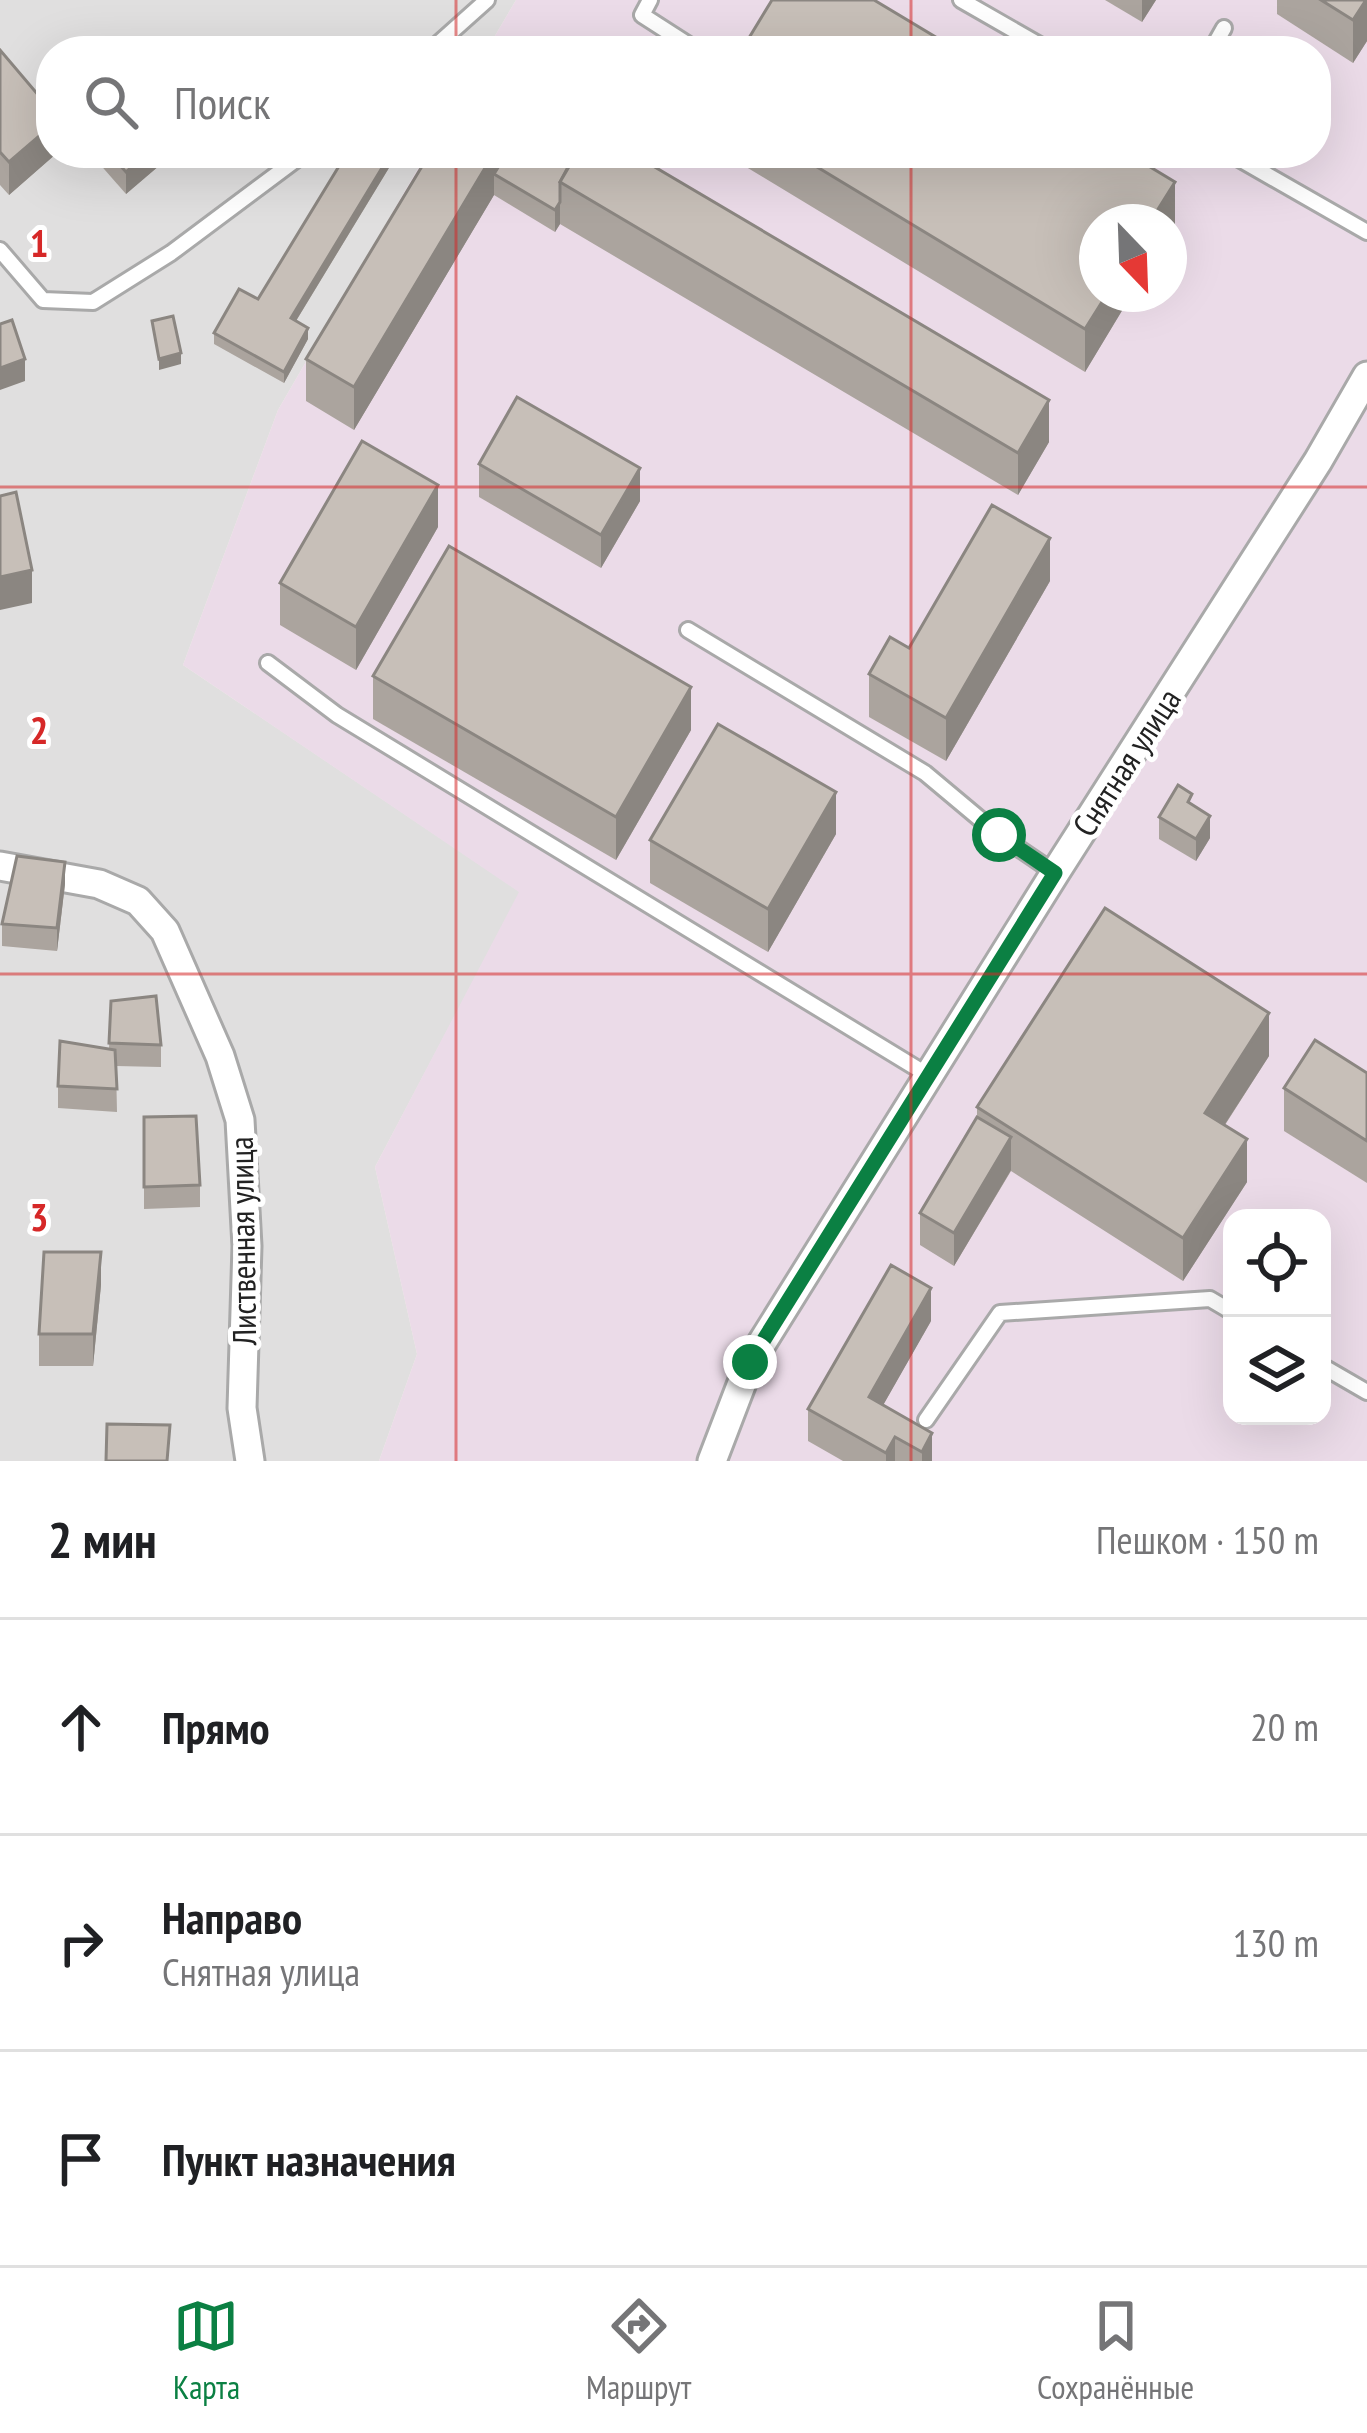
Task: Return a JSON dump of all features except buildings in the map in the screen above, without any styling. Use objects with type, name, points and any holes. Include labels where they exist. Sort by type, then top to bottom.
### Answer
[{"type":"street","name":"Снятная улица","points":[[712,1461],[750,1362],[1367,376]]},
{"type":"street","name":"Лиственная улица","points":[[0,866],[99,884],[138,901],[165,931],[220,1056],[240,1120],[247,1246],[242,1408],[250,1461]]},
{"type":"lane","points":[[447,36],[487,0]]},
{"type":"lane","points":[[650,0],[642,15],[675,36]]},
{"type":"lane","points":[[961,0],[1024,36]]},
{"type":"lane","points":[[1219,36],[1224,28]]},
{"type":"lane","points":[[0,250],[44,300],[93,302],[171,253],[285,168]]},
{"type":"lane","points":[[1255,168],[1367,232]]},
{"type":"lane","points":[[688,630],[925,773],[999,835],[1055,873]]},
{"type":"lane","points":[[268,663],[337,715],[931,1077]]},
{"type":"lane","points":[[926,1420],[1000,1313],[1210,1299],[1223,1307]]},
{"type":"lane","points":[[1331,1371],[1367,1392]]},
{"type":"shaded area","points":[[0,0],[516,0],[495,36],[36,36],[36,168],[418,168],[278,410],[183,665],[520,892],[375,1167],[417,1354],[379,1461],[0,1461]]},
{"type":"shaded area","points":[[516,0],[1367,0],[1367,1461],[379,1461],[417,1354],[375,1167],[519,892],[183,665],[278,410],[418,168],[1331,168],[1331,36],[495,36]]},
{"type":"route","points":[[750,1362],[1055,873],[999,835]]}]
